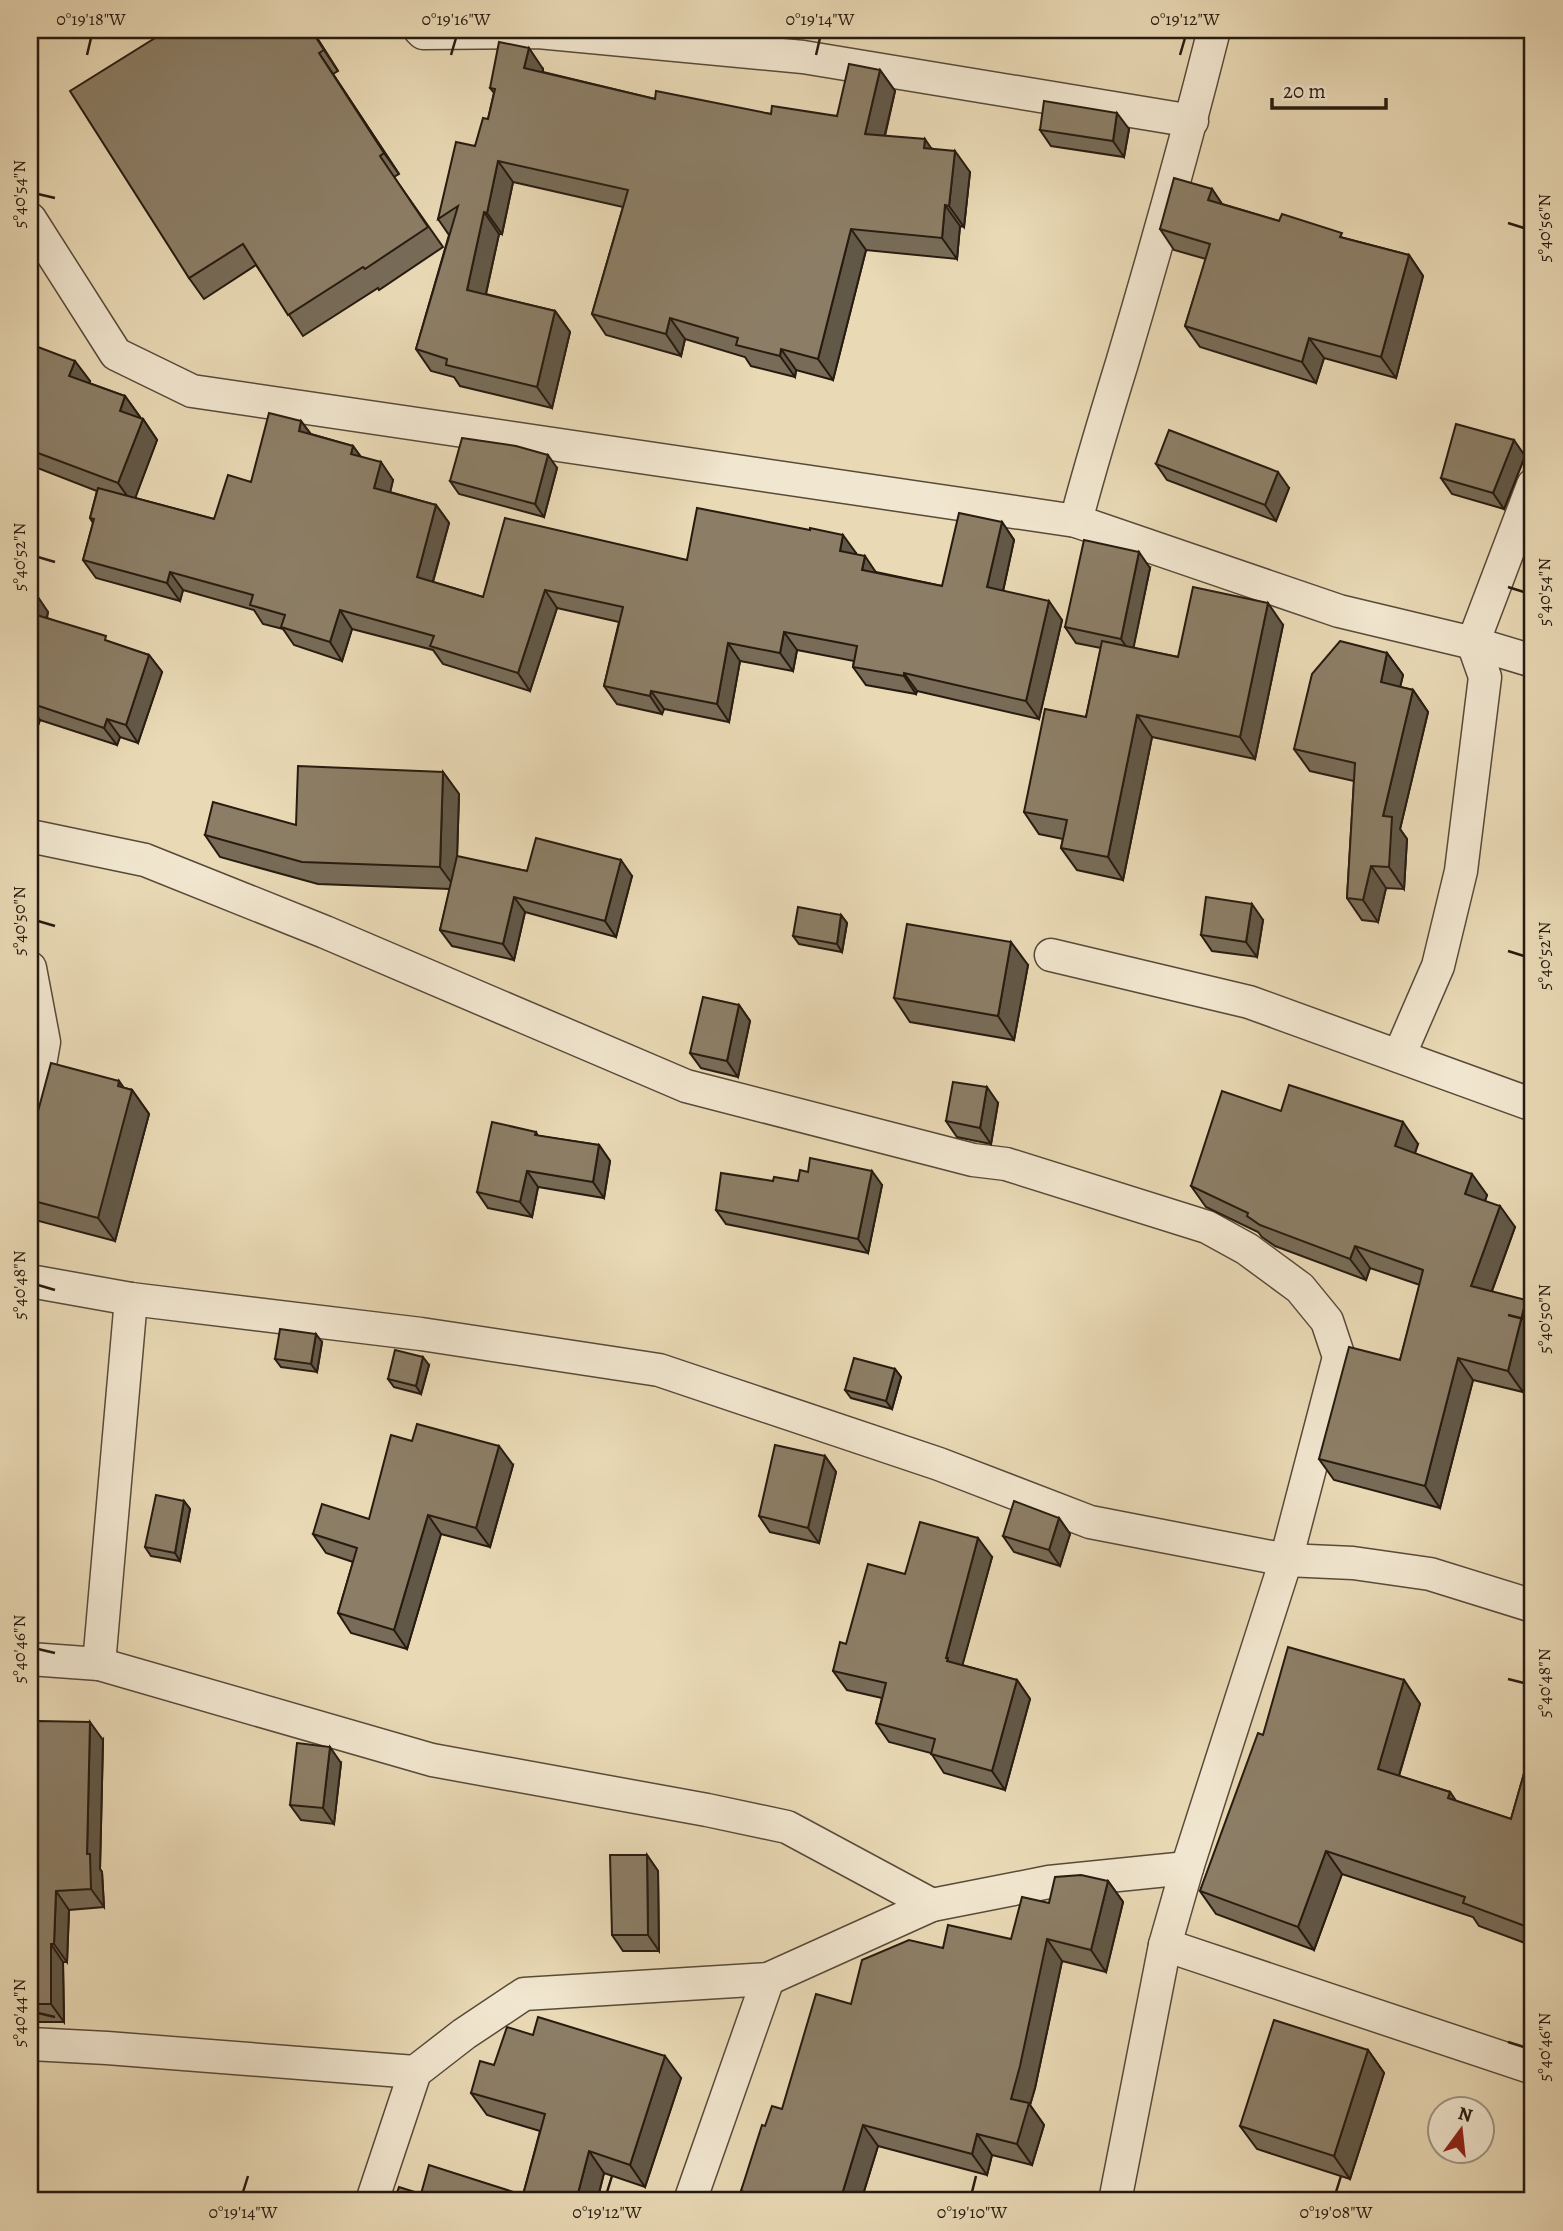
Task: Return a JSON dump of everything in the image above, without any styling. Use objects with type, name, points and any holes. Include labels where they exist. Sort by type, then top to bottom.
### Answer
[{"type":"street","points":[[420,30],[423,33],[537,32],[803,57],[1192,121]]},
{"type":"street","points":[[1076,521],[1192,121],[1214,30]]},
{"type":"street","points":[[30,219],[116,354],[192,391],[1076,521],[1339,611],[1473,643],[1533,661]]},
{"type":"street","points":[[1399,1056],[1438,966],[1461,871],[1485,677],[1473,643],[1533,485]]},
{"type":"street","points":[[30,836],[145,860],[325,932],[686,1086],[973,1160],[1006,1164],[1207,1227],[1247,1249],[1300,1288],[1327,1321],[1339,1357],[1286,1560],[1165,1945],[1115,2201]]},
{"type":"street","points":[[1051,955],[1249,1002],[1533,1105]]},
{"type":"street","points":[[30,968],[44,1042],[30,1121]]},
{"type":"street","points":[[30,1281],[131,1299],[421,1334],[659,1370],[927,1460],[1090,1522],[1286,1560],[1353,1563],[1430,1574],[1533,1606]]},
{"type":"street","points":[[99,1664],[131,1299]]},
{"type":"street","points":[[30,1659],[99,1664],[432,1760],[787,1827],[932,1905]]},
{"type":"street","points":[[372,2201],[415,2072],[464,2034],[524,1994],[768,1979],[932,1905],[1049,1882],[1187,1868]]},
{"type":"street","points":[[1165,1945],[1533,2068]]},
{"type":"street","points":[[690,2201],[768,1979]]},
{"type":"street","points":[[30,2044],[415,2072]]},
{"type":"building","points":[[168,30],[311,30],[324,50],[319,53],[384,153],[380,156],[428,227],[288,315],[243,244],[189,278],[70,91]]},
{"type":"building","points":[[499,42],[529,48],[524,68],[655,99],[656,91],[771,114],[772,106],[837,116],[849,64],[880,70],[865,134],[925,139],[924,148],[955,151],[949,206],[945,205],[942,238],[851,229],[818,359],[781,349],[780,356],[736,345],[738,338],[670,318],[666,334],[592,314],[628,190],[498,161],[467,290],[555,311],[537,387],[446,365],[447,359],[416,349],[458,206],[438,219],[456,142],[475,146],[483,118],[488,119],[495,89],[490,88]]},
{"type":"building","points":[[1044,101],[1117,113],[1113,141],[1040,130]]},
{"type":"building","points":[[1174,178],[1212,189],[1208,200],[1279,221],[1282,214],[1342,233],[1340,237],[1409,255],[1381,357],[1309,338],[1302,362],[1185,326],[1210,244],[1160,229]]},
{"type":"building","points":[[30,344],[75,361],[69,376],[125,396],[120,411],[143,419],[118,483],[30,450]]},
{"type":"building","points":[[269,413],[301,421],[299,431],[353,446],[351,454],[381,462],[374,488],[436,505],[417,577],[483,597],[505,518],[687,560],[697,508],[843,535],[840,551],[865,556],[862,570],[942,586],[959,513],[1002,522],[987,587],[1049,601],[1026,701],[904,673],[904,676],[853,667],[857,646],[784,632],[780,653],[728,643],[717,704],[651,691],[650,696],[604,686],[623,607],[545,590],[518,673],[430,646],[434,636],[340,610],[330,642],[281,627],[285,615],[250,605],[253,595],[170,572],[167,583],[83,560],[94,519],[90,518],[98,488],[214,519],[228,475],[251,482]]},
{"type":"building","points":[[1456,424],[1514,440],[1493,493],[1441,478]]},
{"type":"building","points":[[1169,430],[1278,472],[1265,505],[1156,464]]},
{"type":"building","points":[[462,438],[516,446],[548,455],[535,504],[450,481]]},
{"type":"building","points":[[1084,540],[1139,552],[1121,639],[1065,627]]},
{"type":"building","points":[[1193,587],[1268,603],[1240,737],[1137,715],[1108,857],[1061,848],[1067,820],[1024,812],[1045,709],[1086,717],[1102,641],[1178,657]]},
{"type":"building","points":[[30,592],[36,594],[30,613]]},
{"type":"building","points":[[30,613],[106,636],[105,640],[149,655],[126,725],[107,719],[104,728],[30,703]]},
{"type":"building","points":[[1340,641],[1387,653],[1381,682],[1413,690],[1383,816],[1392,817],[1389,867],[1371,866],[1363,900],[1347,898],[1355,763],[1294,749],[1312,674]]},
{"type":"building","points":[[298,766],[443,772],[440,867],[302,862],[205,835],[213,802],[296,825]]},
{"type":"building","points":[[536,838],[621,860],[605,921],[514,897],[503,944],[440,930],[457,856],[527,871]]},
{"type":"building","points":[[1206,897],[1252,904],[1246,942],[1201,935]]},
{"type":"building","points":[[798,907],[841,915],[837,944],[793,936]]},
{"type":"building","points":[[907,924],[1011,942],[998,1016],[894,998]]},
{"type":"building","points":[[703,997],[739,1005],[727,1061],[690,1053]]},
{"type":"building","points":[[51,1063],[119,1081],[118,1086],[132,1090],[98,1218],[30,1200],[30,1141]]},
{"type":"building","points":[[953,1082],[987,1087],[980,1128],[946,1121]]},
{"type":"building","points":[[1289,1085],[1403,1122],[1395,1146],[1472,1174],[1465,1194],[1500,1206],[1471,1286],[1526,1300],[1508,1371],[1458,1358],[1425,1486],[1319,1459],[1349,1347],[1400,1360],[1423,1270],[1355,1246],[1350,1259],[1260,1225],[1247,1216],[1248,1213],[1191,1186],[1222,1091],[1281,1111]]},
{"type":"building","points":[[492,1122],[536,1132],[535,1135],[599,1145],[593,1182],[527,1171],[520,1202],[477,1192]]},
{"type":"building","points":[[810,1158],[872,1171],[858,1239],[716,1210],[721,1173],[773,1181],[774,1177],[798,1181],[800,1170],[808,1172]]},
{"type":"building","points":[[280,1329],[316,1334],[311,1364],[275,1359]]},
{"type":"building","points":[[395,1350],[423,1357],[416,1386],[388,1379]]},
{"type":"building","points":[[854,1358],[895,1369],[886,1401],[845,1390]]},
{"type":"building","points":[[417,1424],[499,1446],[476,1528],[428,1515],[394,1630],[338,1613],[357,1548],[313,1534],[322,1504],[369,1519],[391,1435],[412,1441]]},
{"type":"building","points":[[775,1445],[825,1456],[808,1528],[759,1516]]},
{"type":"building","points":[[156,1495],[184,1501],[175,1553],[145,1547]]},
{"type":"building","points":[[1014,1501],[1059,1518],[1049,1550],[1003,1536]]},
{"type":"building","points":[[920,1522],[978,1538],[946,1658],[947,1661],[1017,1680],[992,1771],[931,1754],[935,1739],[876,1723],[886,1683],[833,1671],[840,1642],[846,1644],[868,1564],[905,1574]]},
{"type":"building","points":[[1288,1647],[1404,1680],[1378,1769],[1450,1792],[1448,1798],[1511,1819],[1533,1742],[1533,1929],[1463,1903],[1465,1897],[1326,1851],[1298,1927],[1200,1891],[1258,1733],[1263,1735]]},
{"type":"building","points":[[38,1721],[90,1722],[87,1854],[90,1854],[91,1889],[56,1891],[54,1944],[51,1944],[51,2004],[30,2004],[30,1853],[35,1853]]},
{"type":"building","points":[[297,1743],[330,1747],[323,1808],[290,1805]]},
{"type":"building","points":[[610,1855],[647,1855],[648,1935],[612,1935]]},
{"type":"building","points":[[1081,1875],[1108,1881],[1091,1950],[1047,1939],[1011,2099],[1029,2103],[1017,2144],[977,2134],[972,2154],[863,2125],[840,2201],[752,2201],[753,2195],[741,2191],[762,2125],[765,2126],[772,2106],[782,2109],[816,1994],[851,2004],[862,1960],[909,1940],[943,1948],[948,1925],[1011,1939],[1022,1897],[1049,1903],[1055,1877]]},
{"type":"building","points":[[538,2017],[665,2056],[630,2165],[589,2151],[576,2201],[394,2201],[399,2187],[421,2194],[429,2165],[523,2195],[545,2114],[471,2093],[480,2061],[494,2065],[507,2027],[533,2035]]},
{"type":"building","points":[[1274,2020],[1368,2050],[1334,2156],[1240,2126]]}]
